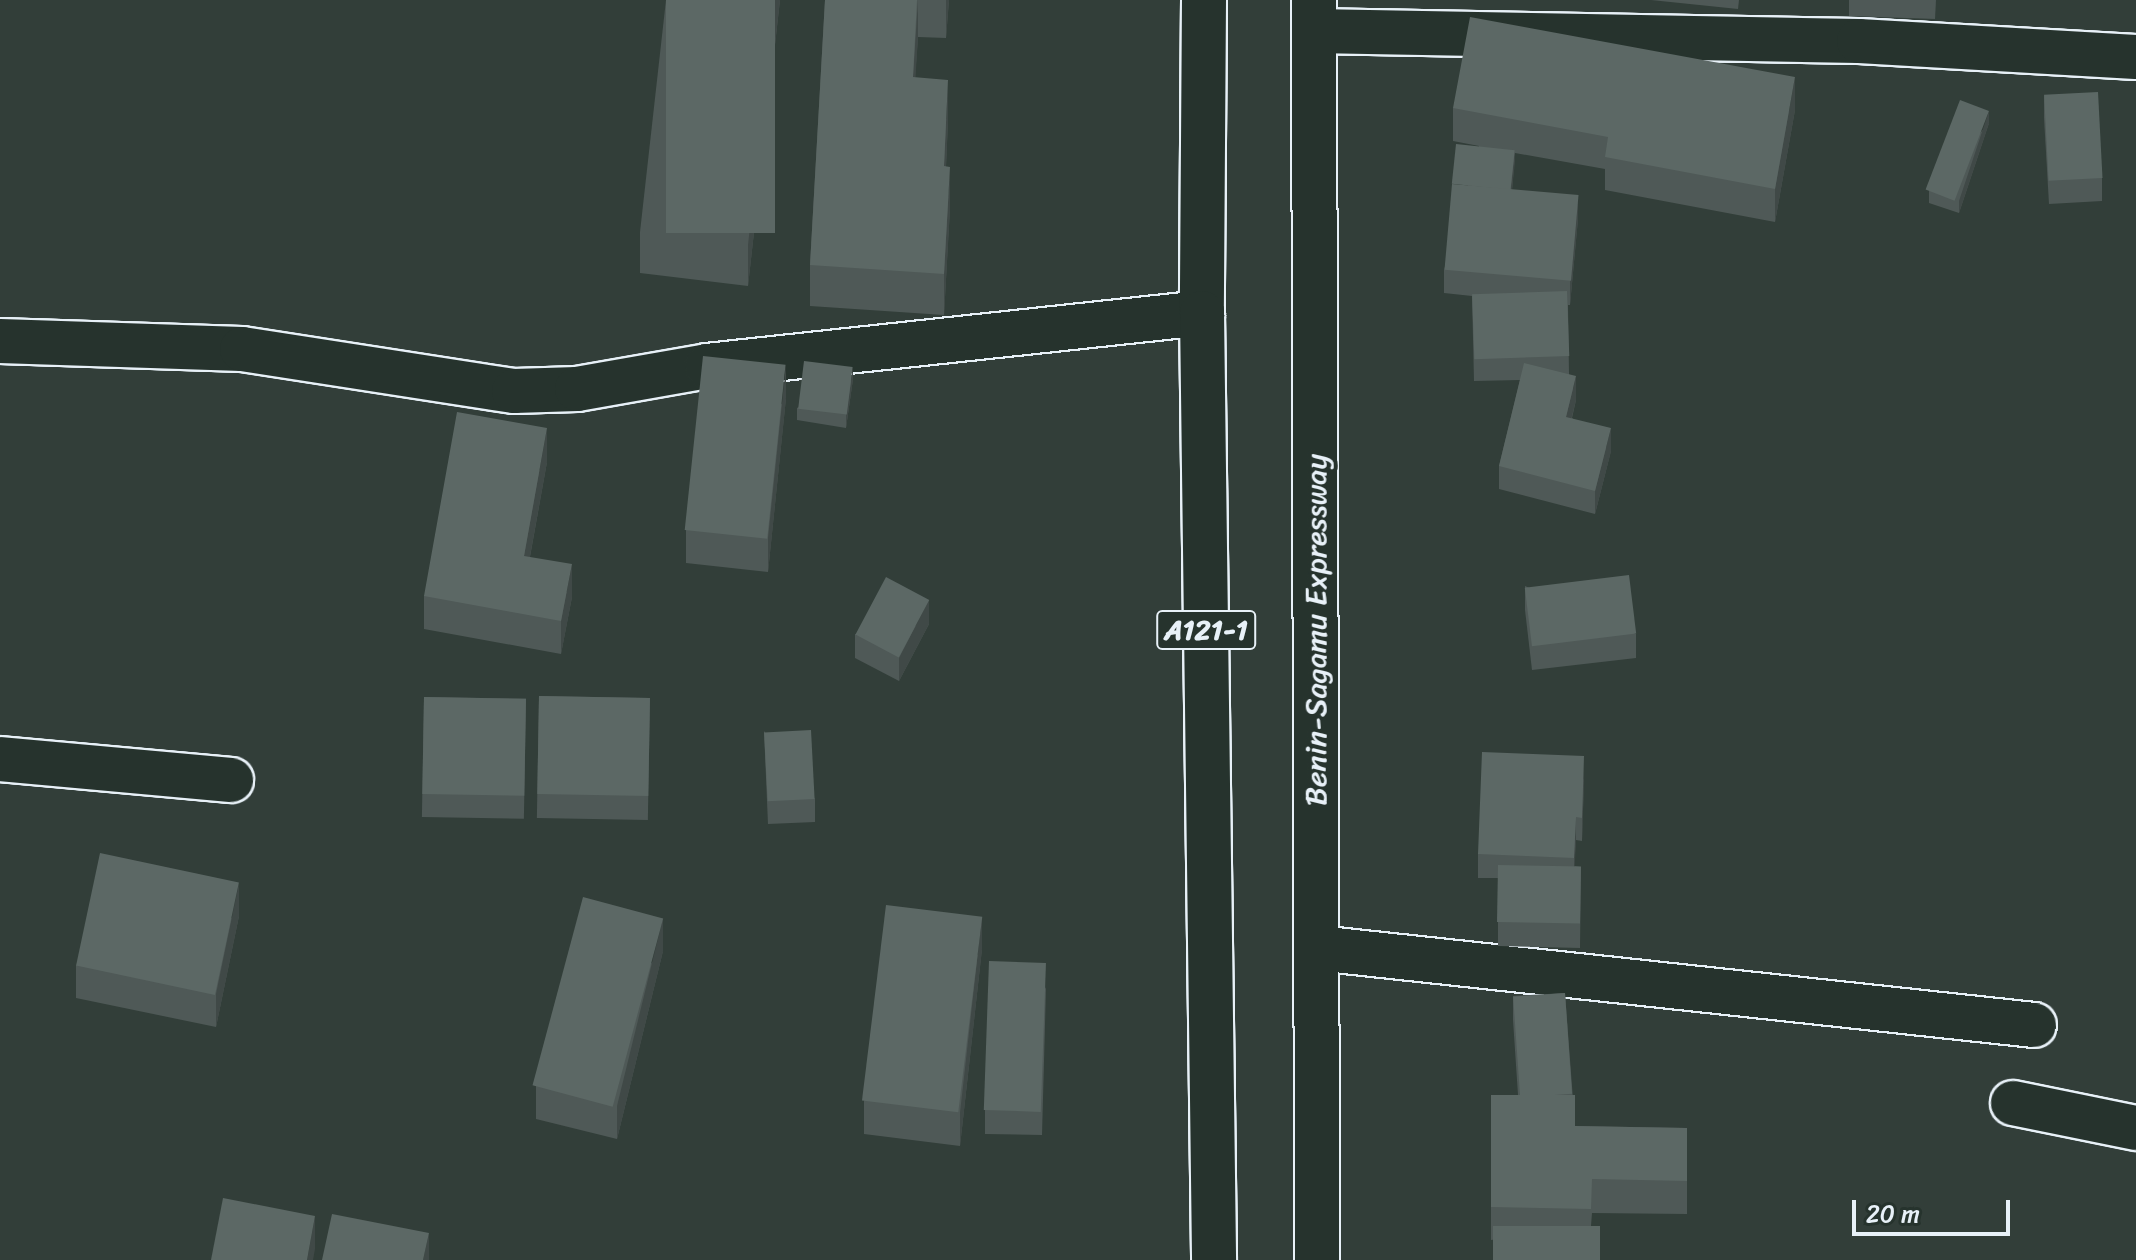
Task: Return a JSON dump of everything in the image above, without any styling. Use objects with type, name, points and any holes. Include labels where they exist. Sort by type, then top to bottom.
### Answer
[{"type":"main road","name":"A121-1","points":[[1204,0],[1202,313],[1214,1260]]},
{"type":"main road","points":[[1314,16],[2136,57]]},
{"type":"main road","name":"Benin-Sagamu Expressway","points":[[1314,16],[1317,1260]]},
{"type":"main road","points":[[0,341],[242,349],[514,391],[577,389],[707,366],[1202,313]]},
{"type":"main road","points":[[0,759],[231,780]]},
{"type":"main road","points":[[1317,948],[2034,1025]]},
{"type":"main road","points":[[2013,1103],[2136,1128]]},
{"type":"building","points":[[666,0],[775,0],[775,233],[666,233]]},
{"type":"building","points":[[825,0],[917,0],[913,77],[948,80],[944,166],[950,167],[944,274],[810,265]]},
{"type":"building","points":[[1470,17],[1795,77],[1775,189],[1605,157],[1608,137],[1453,108]]},
{"type":"building","points":[[2098,92],[2103,178],[2049,181],[2044,95]]},
{"type":"building","points":[[1960,100],[1989,111],[1955,201],[1926,190]]},
{"type":"building","points":[[1456,144],[1515,150],[1510,190],[1452,184]]},
{"type":"building","points":[[1452,184],[1579,195],[1571,281],[1445,270]]},
{"type":"building","points":[[1567,291],[1569,356],[1474,359],[1472,294]]},
{"type":"building","points":[[703,356],[786,365],[767,539],[685,530]]},
{"type":"building","points":[[804,361],[853,367],[847,415],[798,409]]},
{"type":"building","points":[[1524,363],[1576,376],[1566,417],[1611,428],[1595,491],[1499,466]]},
{"type":"building","points":[[457,412],[547,428],[524,556],[572,564],[561,621],[424,596]]},
{"type":"building","points":[[1629,575],[1636,634],[1532,646],[1525,588]]},
{"type":"building","points":[[886,577],[929,600],[899,657],[855,634]]},
{"type":"building","points":[[539,696],[650,698],[648,796],[537,794]]},
{"type":"building","points":[[424,697],[526,699],[524,796],[422,794]]},
{"type":"building","points":[[811,730],[815,799],[768,801],[764,732]]},
{"type":"building","points":[[1482,752],[1584,756],[1582,818],[1576,817],[1574,858],[1478,854]]},
{"type":"building","points":[[100,853],[239,883],[215,995],[76,965]]},
{"type":"building","points":[[1498,865],[1581,866],[1580,923],[1497,922]]},
{"type":"building","points":[[583,897],[663,918],[613,1107],[533,1085]]},
{"type":"building","points":[[886,905],[982,917],[958,1112],[862,1101]]},
{"type":"building","points":[[989,961],[1046,963],[1041,1112],[984,1110]]},
{"type":"building","points":[[1565,993],[1572,1094],[1520,1097],[1513,997]]},
{"type":"building","points":[[1491,1095],[1575,1095],[1575,1126],[1687,1128],[1687,1181],[1592,1179],[1591,1209],[1491,1207]]},
{"type":"building","points":[[223,1198],[315,1216],[307,1260],[211,1260]]},
{"type":"building","points":[[332,1214],[429,1233],[423,1260],[322,1260]]},
{"type":"building","points":[[1493,1226],[1600,1226],[1600,1260],[1493,1260]]}]
